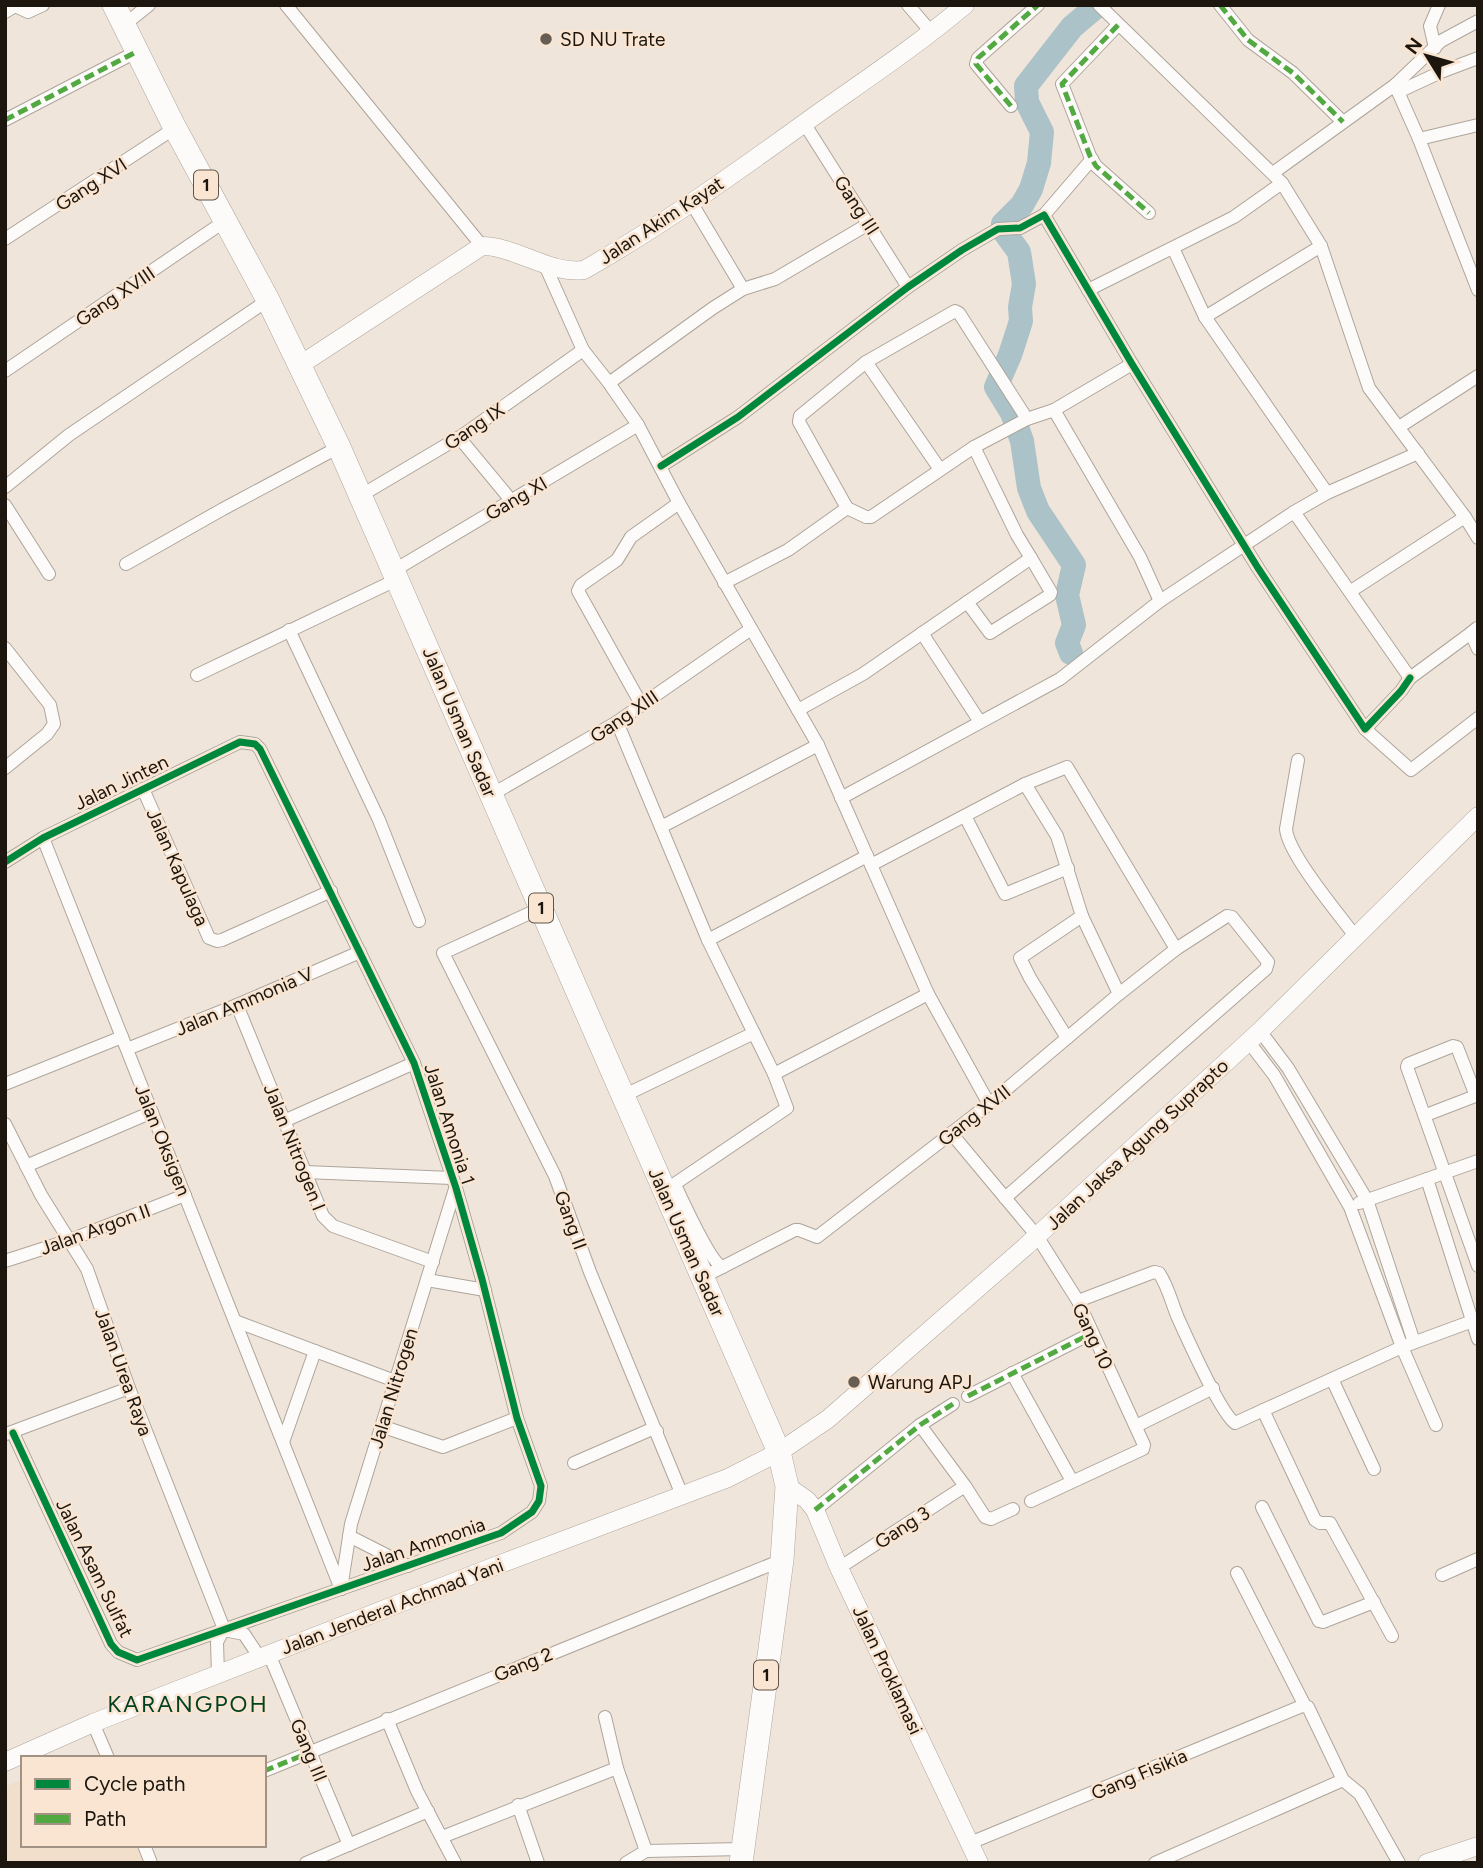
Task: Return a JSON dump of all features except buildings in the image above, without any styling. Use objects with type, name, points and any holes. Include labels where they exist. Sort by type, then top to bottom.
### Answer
[{"type":"highway","name":"Jalan Usman Sadar","points":[[119,15],[175,128],[268,300],[339,447],[623,1096],[713,1272],[779,1452]]},
{"type":"highway","name":"1","points":[[742,1856],[782,1560],[787,1486],[779,1452]]},
{"type":"main road","name":"Jalan Akim Kayat","points":[[482,246],[495,246],[544,263],[584,270],[637,239],[691,202],[932,33],[965,5]]},
{"type":"main road","points":[[300,365],[482,246]]},
{"type":"main road","name":"Jalan Jaksa Agung Suprapto","points":[[779,1452],[828,1419],[1037,1236],[1254,1036],[1478,816]]},
{"type":"main road","name":"Jalan Jenderal Achmad Yani","points":[[5,1762],[93,1723],[728,1478],[779,1452]]},
{"type":"main road","name":"Jalan Proklamasi","points":[[787,1486],[807,1500],[815,1510],[839,1568],[979,1863]]},
{"type":"main road","points":[[1427,1863],[1478,1846]]},
{"type":"street","points":[[5,12],[15,6],[29,12],[43,5]]},
{"type":"street","points":[[119,15],[149,5]]},
{"type":"street","points":[[908,5],[932,33]]},
{"type":"street","points":[[1011,106],[976,64],[978,58],[1038,5]]},
{"type":"street","points":[[1220,5],[1248,40],[1293,73],[1343,122]]},
{"type":"street","points":[[1435,48],[1430,26],[1439,5]]},
{"type":"street","points":[[291,7],[482,246]]},
{"type":"street","points":[[1100,7],[1282,183],[1321,247],[1369,388],[1478,538]]},
{"type":"street","points":[[1273,173],[1343,122],[1396,88],[1441,41],[1478,21]]},
{"type":"street","points":[[1118,25],[1062,84],[1092,159],[1149,213]]},
{"type":"street","points":[[5,120],[136,52]]},
{"type":"street","points":[[1396,88],[1478,58]]},
{"type":"street","points":[[1396,88],[1419,139],[1478,290]]},
{"type":"street","name":"Gang III","points":[[804,123],[870,223],[908,287]]},
{"type":"street","points":[[1419,139],[1478,125]]},
{"type":"street","name":"Gang XVI","points":[[5,239],[175,128]]},
{"type":"street","points":[[661,466],[738,417],[908,287],[998,229],[1020,228],[1044,215],[1092,159]]},
{"type":"street","points":[[1088,290],[1234,216],[1282,183]]},
{"type":"street","points":[[691,202],[743,289]]},
{"type":"street","points":[[1044,215],[1244,545],[1365,729],[1411,770],[1478,718]]},
{"type":"street","name":"Gang XVIII","points":[[5,371],[225,221]]},
{"type":"street","points":[[609,383],[743,289],[775,279],[870,223]]},
{"type":"street","points":[[1205,317],[1321,247]]},
{"type":"street","points":[[1173,248],[1205,317],[1327,493]]},
{"type":"street","points":[[1465,254],[1478,248]]},
{"type":"street","points":[[544,263],[583,351],[638,425],[679,503],[818,745],[928,994],[989,1104]]},
{"type":"street","points":[[5,487],[69,435],[268,300]]},
{"type":"street","points":[[1027,420],[959,313],[955,311],[866,362],[798,418],[847,508],[871,517],[939,468],[974,447],[1027,420],[1054,410],[1132,364]]},
{"type":"street","name":"Gang IX","points":[[360,496],[463,435],[583,351]]},
{"type":"street","points":[[866,362],[939,468]]},
{"type":"street","points":[[1399,427],[1478,376]]},
{"type":"street","points":[[1054,410],[1140,557],[1160,601]]},
{"type":"street","name":"Gang XI","points":[[197,674],[395,575],[510,499],[515,500],[638,425]]},
{"type":"street","points":[[463,435],[462,441],[510,499]]},
{"type":"street","points":[[126,564],[339,447]]},
{"type":"street","points":[[967,602],[990,634],[1051,592],[1017,535],[974,447]]},
{"type":"street","points":[[841,798],[1060,679],[1160,601],[1294,512],[1327,493],[1418,453]]},
{"type":"street","points":[[640,704],[578,591],[581,585],[617,559],[631,537],[679,503]]},
{"type":"street","points":[[5,505],[49,574]]},
{"type":"street","points":[[724,583],[788,550],[847,508]]},
{"type":"street","points":[[1294,512],[1410,678]]},
{"type":"street","points":[[1351,591],[1465,517]]},
{"type":"street","points":[[798,710],[863,674],[1031,558]]},
{"type":"street","points":[[289,629],[379,820],[419,921]]},
{"type":"street","name":"Gang XIII","points":[[491,795],[617,722],[751,629]]},
{"type":"street","points":[[1365,729],[1410,678],[1475,631],[1478,649]]},
{"type":"street","points":[[922,633],[980,722]]},
{"type":"street","points":[[5,648],[50,705],[53,716],[52,728],[5,768]]},
{"type":"street","points":[[617,722],[708,940],[774,1074],[786,1110],[679,1179],[675,1185],[717,1265],[713,1272]]},
{"type":"street","name":"Jalan Jinten","points":[[5,862],[43,838],[240,742],[255,744]]},
{"type":"street","name":"Jalan Amonia 1","points":[[255,744],[263,753],[414,1063],[454,1183],[485,1290],[517,1418]]},
{"type":"street","points":[[662,828],[818,745]]},
{"type":"street","points":[[1298,760],[1286,829],[1288,839],[1354,936]]},
{"type":"street","points":[[708,940],[965,816],[1025,784],[1065,767],[1176,949]]},
{"type":"street","points":[[1025,784],[1057,836],[1082,916],[1119,994]]},
{"type":"street","name":"Jalan Kapulaga","points":[[143,789],[209,937],[213,940],[222,940],[331,891]]},
{"type":"street","points":[[965,816],[1005,894],[1068,868]]},
{"type":"street","name":"Jalan Oksigen","points":[[43,838],[341,1589]]},
{"type":"street","name":"Gang II","points":[[541,908],[443,953],[555,1176],[590,1272],[682,1495]]},
{"type":"street","points":[[1068,1038],[1020,958],[1082,916]]},
{"type":"street","name":"Gang XVII","points":[[713,1272],[795,1230],[817,1237],[989,1104],[1176,949],[1227,916],[1232,917],[1268,962],[1266,969],[1005,1198]]},
{"type":"street","name":"Jalan Ammonia V","points":[[5,1084],[237,1005],[360,952]]},
{"type":"street","points":[[774,1074],[928,994]]},
{"type":"street","name":"Jalan Nitrogen I","points":[[237,1005],[323,1216],[333,1226],[433,1262]]},
{"type":"street","points":[[623,1096],[754,1033]]},
{"type":"street","points":[[1254,1036],[1288,1068],[1367,1200],[1408,1344],[1436,1425]]},
{"type":"street","points":[[1254,1036],[1350,1207],[1408,1344]]},
{"type":"street","points":[[1426,1115],[1477,1095],[1457,1047],[1453,1046],[1410,1062],[1408,1066],[1446,1172],[1474,1241],[1478,1266]]},
{"type":"street","points":[[284,1121],[414,1063]]},
{"type":"street","points":[[26,1166],[152,1112]]},
{"type":"street","name":"Jalan Urea Raya","points":[[6,1126],[41,1195],[87,1269],[129,1388],[224,1629]]},
{"type":"street","name":"Gang 10","points":[[951,1133],[1037,1236],[1078,1301],[1136,1426]]},
{"type":"street","points":[[1350,1207],[1478,1161]]},
{"type":"street","points":[[305,1172],[454,1183]]},
{"type":"street","points":[[1427,1179],[1478,1339]]},
{"type":"street","name":"Jalan Nitrogen","points":[[341,1589],[349,1536],[433,1262],[454,1183]]},
{"type":"street","name":"Jalan Argon II","points":[[5,1261],[70,1240],[185,1195]]},
{"type":"street","points":[[1078,1301],[1154,1272],[1159,1273],[1178,1318],[1233,1423],[1408,1344],[1474,1321]]},
{"type":"street","points":[[427,1280],[485,1290]]},
{"type":"street","points":[[235,1321],[396,1381]]},
{"type":"street","points":[[968,1396],[1091,1333]]},
{"type":"street","points":[[283,1442],[315,1351]]},
{"type":"street","points":[[1012,1373],[1072,1481]]},
{"type":"street","points":[[1332,1379],[1374,1469]]},
{"type":"street","points":[[9,1434],[129,1388]]},
{"type":"street","points":[[1031,1501],[1143,1449],[1144,1445],[1136,1426],[1213,1388]]},
{"type":"street","points":[[815,1510],[920,1425],[953,1404]]},
{"type":"street","points":[[1263,1410],[1315,1520],[1330,1523],[1392,1636]]},
{"type":"street","points":[[382,1426],[443,1447],[517,1418]]},
{"type":"street","name":"Jalan Ammonia","points":[[224,1629],[502,1533],[531,1512],[539,1501],[541,1486],[517,1418]]},
{"type":"street","points":[[920,1425],[986,1518],[991,1519],[1013,1509]]},
{"type":"street","points":[[574,1463],[652,1429],[657,1431]]},
{"type":"street","name":"Jalan Asam Sulfat","points":[[9,1434],[111,1644],[118,1652],[137,1660],[224,1629]]},
{"type":"street","name":"Gang 3","points":[[839,1568],[965,1486]]},
{"type":"street","points":[[1262,1507],[1319,1621],[1323,1622],[1374,1602]]},
{"type":"street","points":[[349,1536],[408,1566]]},
{"type":"street","points":[[1442,1575],[1478,1559]]},
{"type":"street","name":"Gang 2","points":[[266,1770],[782,1560]]},
{"type":"street","points":[[1237,1573],[1343,1780],[1360,1794],[1399,1863]]},
{"type":"street","points":[[218,1675],[217,1642],[224,1629],[244,1634],[265,1656]]},
{"type":"street","name":"Gang III","points":[[265,1656],[311,1752],[349,1845]]},
{"type":"street","name":"Gang Fisikia","points":[[970,1843],[1306,1707]]},
{"type":"street","points":[[605,1717],[617,1768],[646,1852]]},
{"type":"street","points":[[387,1719],[428,1811],[455,1863]]},
{"type":"street","points":[[93,1723],[106,1756]]},
{"type":"street","points":[[442,1837],[617,1768]]},
{"type":"street","points":[[1155,1863],[1343,1780]]},
{"type":"street","points":[[518,1805],[538,1863]]},
{"type":"street","points":[[306,1863],[428,1811]]},
{"type":"street","points":[[626,1863],[646,1852],[742,1856]]},
{"type":"shaded area","points":[[21,1780],[21,1847],[140,1847],[147,1863],[5,1863],[5,1787]]},
{"type":"waterway","points":[[1071,653],[1067,643],[1074,625],[1067,595],[1074,565],[1038,511],[1029,488],[1022,441],[1012,413],[996,387],[1021,321],[1020,307],[1024,284],[1019,252],[1003,230],[1003,224],[1022,205],[1031,189],[1039,163],[1042,132],[1027,102],[1026,86],[1072,27],[1098,5]]},
{"type":"marked path","points":[[1011,106],[976,64],[978,58],[1038,5]]},
{"type":"marked path","points":[[1220,5],[1248,40],[1293,73],[1343,122]]},
{"type":"marked path","points":[[1118,25],[1062,84],[1096,166],[1149,213]]},
{"type":"marked path","points":[[5,120],[136,52]]},
{"type":"marked path","points":[[968,1396],[1092,1333]]},
{"type":"marked path","points":[[815,1510],[920,1425],[953,1404]]},
{"type":"marked path","points":[[266,1770],[311,1752]]},
{"type":"cycle path","points":[[661,466],[738,417],[908,287],[962,250],[998,229],[1020,228],[1044,215],[1258,568],[1365,729],[1410,678]]},
{"type":"cycle path","points":[[5,862],[43,838],[240,742],[255,744],[260,749],[414,1063],[456,1188],[517,1418],[541,1486],[539,1501],[532,1512],[501,1533],[137,1660],[118,1652],[111,1644],[13,1433]]},
{"type":"place","name":"SD NU Trate","points":[[546,39]]},
{"type":"place","name":"Warung APJ","points":[[854,1382]]},
{"type":"district","name":"KARANGPOH","points":[[188,1704]]}]
